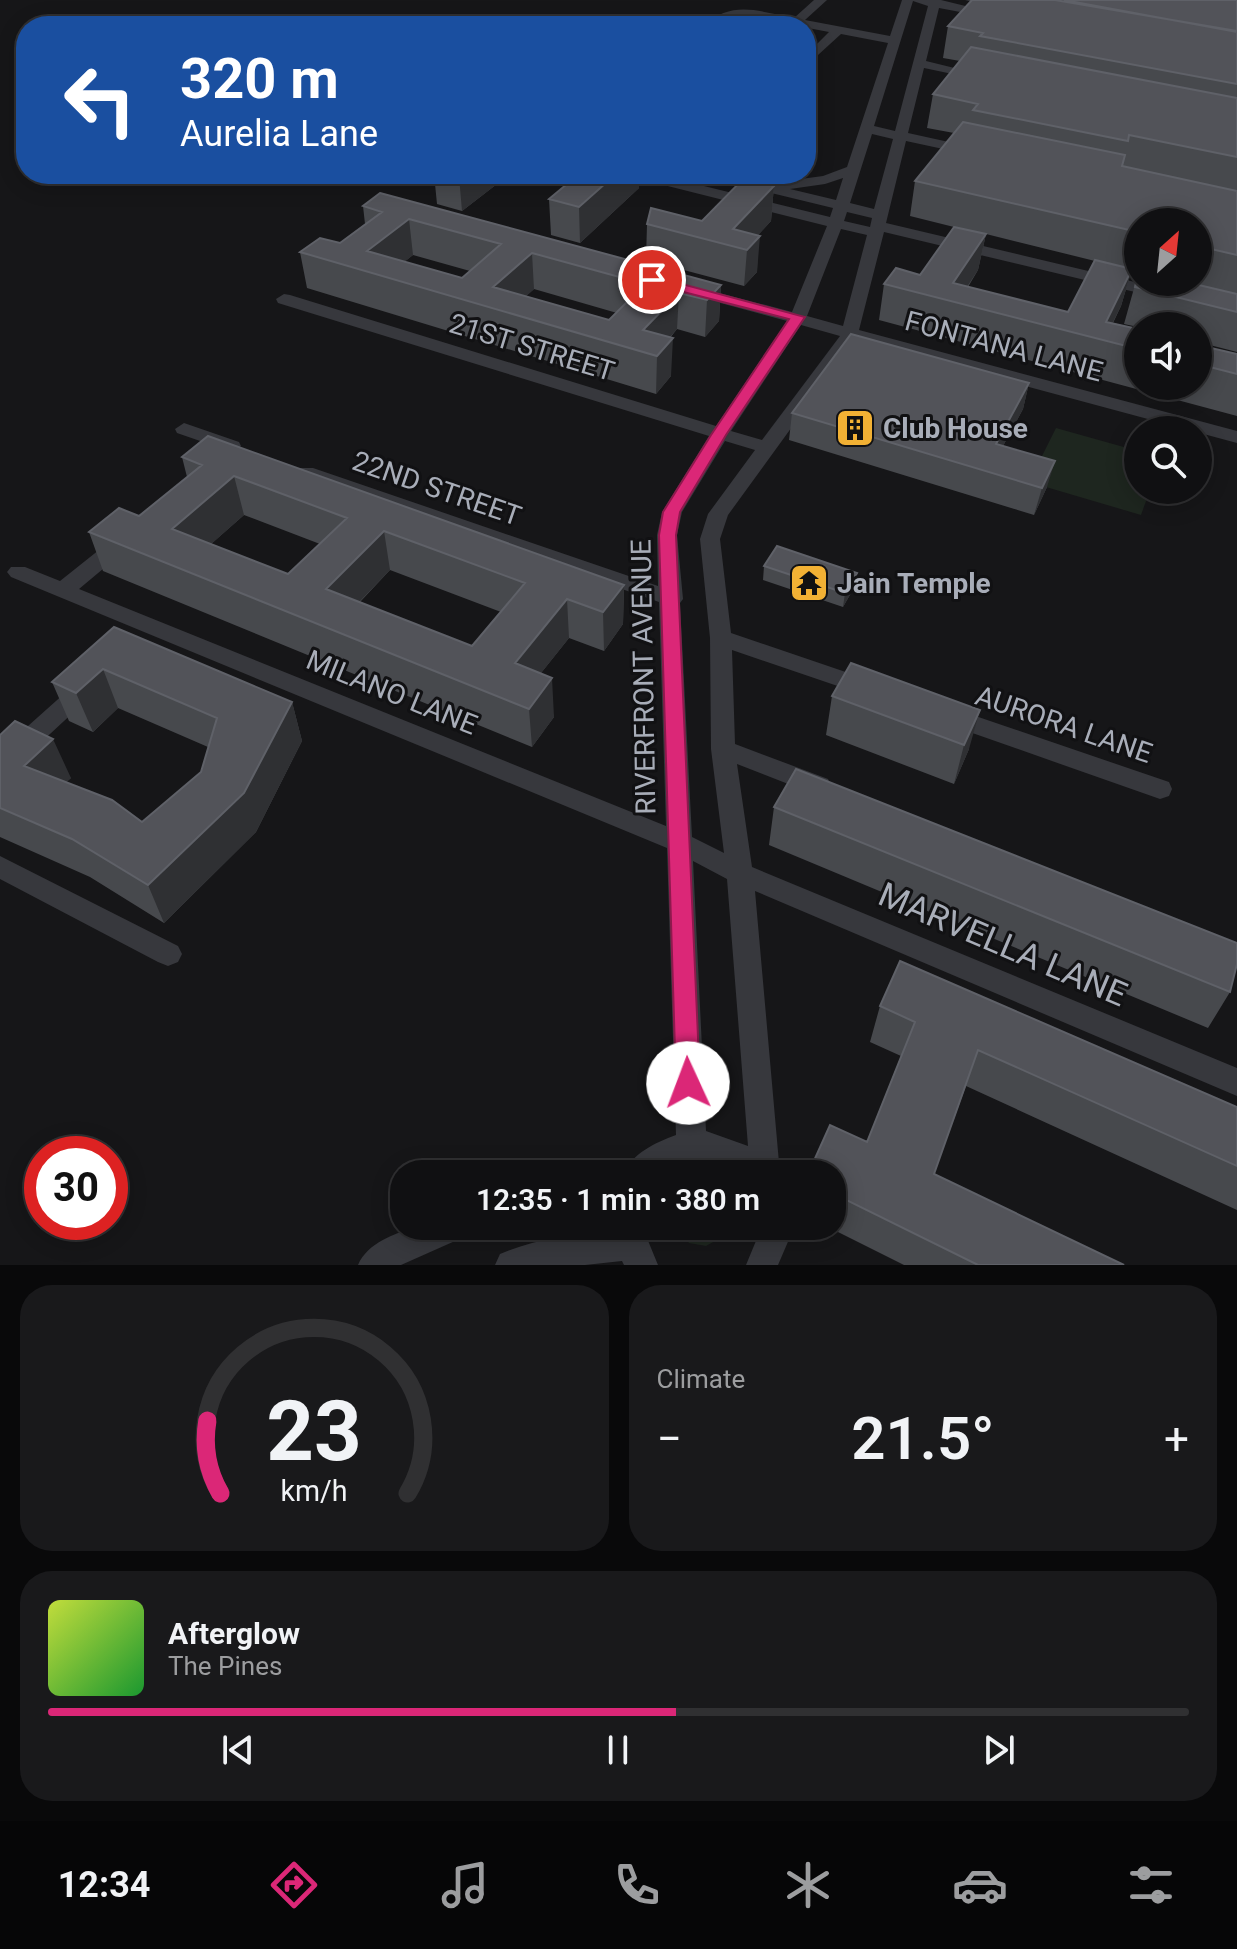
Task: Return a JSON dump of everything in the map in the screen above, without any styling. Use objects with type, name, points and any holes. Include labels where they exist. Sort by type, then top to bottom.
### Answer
[{"type":"street","points":[[803,16],[821,0]]},
{"type":"street","name":"RIVERFRONT AVENUE","points":[[691,1144],[678,842],[672,599],[667,535],[672,512],[798,317],[838,214],[908,0]]},
{"type":"street","points":[[915,0],[1009,17]]},
{"type":"street","points":[[764,1160],[740,873],[723,749],[721,638],[710,539],[718,514],[850,334],[934,2]]},
{"type":"street","points":[[721,16],[726,12],[739,11],[765,16]]},
{"type":"street","points":[[816,26],[895,41]]},
{"type":"street","points":[[816,52],[838,30]]},
{"type":"street","points":[[917,63],[996,79]]},
{"type":"street","points":[[867,129],[991,155]]},
{"type":"street","points":[[816,181],[853,170]]},
{"type":"street","points":[[687,184],[838,214],[1177,297]]},
{"type":"street","points":[[750,184],[803,184]]},
{"type":"street","points":[[750,184],[838,214]]},
{"type":"street","name":"FONTANA LANE","points":[[677,287],[1237,437]]},
{"type":"street","name":"21ST STREET","points":[[284,299],[765,447]]},
{"type":"street","points":[[184,429],[243,450],[216,464]]},
{"type":"street","name":"22ND STREET","points":[[280,463],[672,599]]},
{"type":"street","points":[[63,590],[142,526]]},
{"type":"street","name":"MILANO LANE","points":[[18,572],[678,842],[740,873]]},
{"type":"street","points":[[129,649],[153,628]]},
{"type":"street","points":[[721,638],[882,693]]},
{"type":"street","points":[[0,765],[106,670]]},
{"type":"street","name":"AURORA LANE","points":[[926,708],[1160,789]]},
{"type":"street","points":[[723,749],[841,794]]},
{"type":"street","points":[[0,867],[168,954]]},
{"type":"street","name":"MARVELLA LANE","points":[[740,873],[1237,1082]]},
{"type":"street","points":[[654,1160],[691,1144],[728,1151],[740,1160]]},
{"type":"street","points":[[374,1265],[390,1253],[420,1240]]},
{"type":"street","points":[[767,1264],[773,1240]]},
{"type":"street","points":[[511,1265],[558,1252],[633,1245]]},
{"type":"shaded area","points":[[1056,428],[1124,447],[1124,504],[1145,504],[1141,515],[1029,482]]},
{"type":"shaded area","points":[[687,1240],[717,1240],[706,1246]]},
{"type":"building","points":[[972,0],[1055,0],[1237,31],[1237,84],[980,36],[983,33],[948,26]]},
{"type":"building","points":[[1064,0],[1237,0],[1237,32]]},
{"type":"building","points":[[971,47],[1237,98],[1237,157],[1129,135],[1128,141],[973,110],[978,104],[933,94]]},
{"type":"building","points":[[963,122],[1125,155],[1122,166],[1237,191],[1237,255],[1212,249],[1212,208],[1124,208],[1124,229],[915,181]]},
{"type":"building","points":[[567,184],[605,184],[579,207],[549,199]]},
{"type":"building","points":[[738,184],[774,186],[733,229],[760,236],[747,250],[647,224],[651,208],[702,221]]},
{"type":"building","points":[[380,193],[721,285],[707,300],[679,293],[643,330],[673,338],[657,356],[300,252],[320,238],[340,243],[382,212],[363,206]],"holes":[[[409,219],[501,244],[462,278],[367,251]],[[532,253],[645,284],[609,320],[493,287]]]},
{"type":"building","points":[[954,227],[986,234],[953,283],[1068,312],[1095,260],[1124,267],[1124,285],[1106,322],[1124,326],[1124,345],[884,284],[896,268],[920,275]]},
{"type":"building","points":[[1212,288],[1237,294],[1237,312],[1172,296],[1212,296]]},
{"type":"building","points":[[851,334],[1029,383],[996,444],[1055,461],[1042,488],[792,413]]},
{"type":"building","points":[[1212,348],[1237,354],[1237,374],[1212,368]]},
{"type":"building","points":[[208,436],[624,585],[603,612],[567,599],[515,663],[552,678],[529,709],[89,532],[119,508],[139,516],[202,465],[182,457]],"holes":[[[234,476],[347,518],[288,574],[172,529]],[[384,531],[525,583],[472,646],[326,589]]]},
{"type":"building","points":[[777,546],[857,573],[845,593],[764,566]]},
{"type":"building","points":[[114,627],[292,702],[244,793],[148,885],[72,839],[0,808],[0,735],[15,721],[53,739],[24,766],[112,800],[142,822],[201,772],[217,718],[103,669],[76,693],[52,682]]},
{"type":"building","points":[[851,663],[980,710],[964,745],[832,696]]},
{"type":"building","points":[[796,769],[1237,943],[1237,964],[1230,992],[774,807]]},
{"type":"building","points":[[900,961],[1237,1107],[1237,1166],[978,1050],[934,1174],[1124,1265],[978,1265],[846,1200],[846,1160],[814,1160],[830,1125],[867,1142],[915,1022],[880,1006]]},
{"type":"place","name":"Club House","points":[[855,428]]},
{"type":"place","name":"Jain Temple","points":[[809,583]]},
{"type":"route","points":[[652,280],[798,317],[672,512],[667,535],[672,599],[688,1083]]}]
